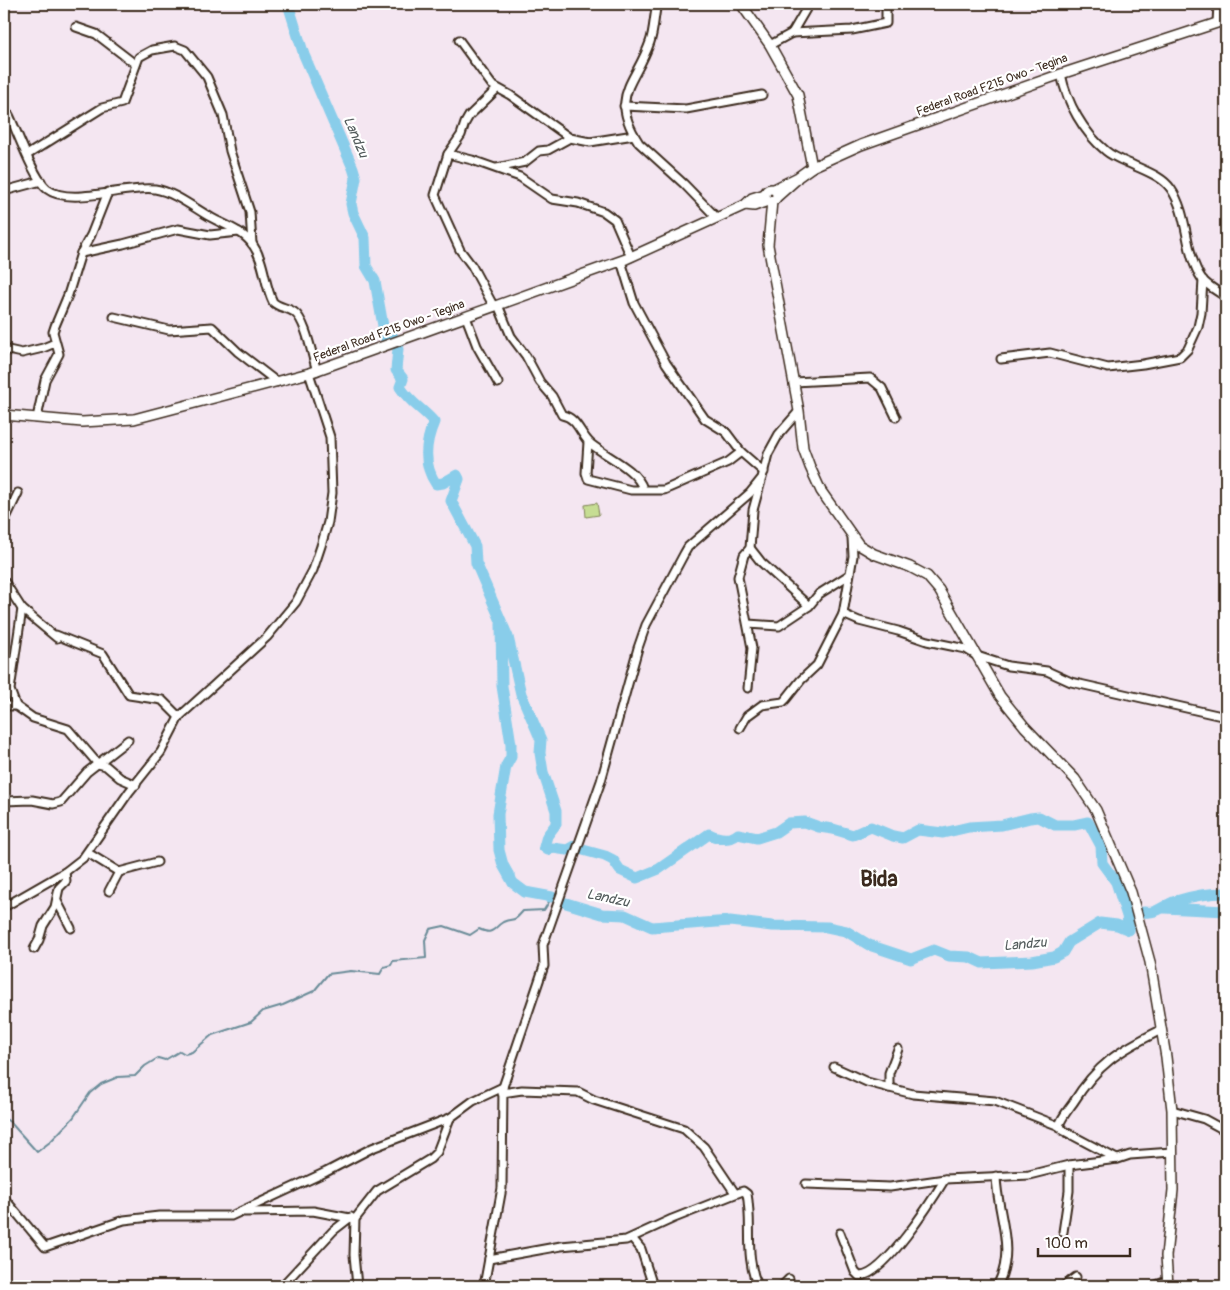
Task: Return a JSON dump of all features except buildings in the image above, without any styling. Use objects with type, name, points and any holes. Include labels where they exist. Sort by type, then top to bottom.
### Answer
[{"type":"main road","points":[[741,4],[770,45],[798,95],[812,167]]},
{"type":"main road","name":"Federal Road F215 Owo - Tegina","points":[[4,415],[82,422],[134,419],[313,372],[631,257],[745,205],[752,198],[771,196],[812,167],[861,145],[1061,74],[1226,20]]},
{"type":"main road","points":[[771,196],[768,245],[794,382],[803,448],[821,491],[852,538],[859,545],[874,554],[895,560],[926,576],[939,590],[1000,696],[1025,727],[1075,779],[1096,810],[1131,892],[1150,962],[1172,1110],[1173,1190],[1166,1256],[1167,1284]]},
{"type":"street","points":[[657,4],[650,42],[625,94],[624,106],[634,135],[639,143],[684,184],[717,218]]},
{"type":"street","points":[[792,33],[809,4]]},
{"type":"street","points":[[770,45],[792,33],[852,30],[886,23],[886,4]]},
{"type":"street","points":[[1217,23],[1218,4]]},
{"type":"street","points":[[76,27],[96,34],[135,64]]},
{"type":"street","points":[[459,40],[497,90],[510,95],[570,138],[590,142],[634,135]]},
{"type":"street","points":[[28,155],[102,108],[122,103],[127,94],[135,64],[145,53],[175,46],[185,50],[207,77],[223,115],[230,151],[248,204],[252,244]]},
{"type":"street","points":[[1001,358],[1050,353],[1108,368],[1143,364],[1180,356],[1188,349],[1198,327],[1201,313],[1202,280],[1171,190],[1165,183],[1149,172],[1107,152],[1089,134],[1068,100],[1061,74]]},
{"type":"street","points":[[497,90],[469,116],[462,135],[448,154],[436,188],[437,203],[460,250],[496,306],[511,336],[526,356],[540,382],[552,396],[562,415],[571,418],[588,442],[638,478],[644,489]]},
{"type":"street","points":[[624,106],[686,109],[762,95]]},
{"type":"street","points":[[4,112],[9,115],[46,189],[70,196],[156,189],[241,232],[252,244],[261,260],[273,302],[277,306],[295,312],[302,322],[330,437],[332,466],[328,522],[312,570],[296,602],[276,627],[179,717],[161,752],[88,853],[65,872],[4,906]]},
{"type":"street","points":[[497,168],[526,162],[539,151],[548,150],[570,138]]},
{"type":"street","points":[[448,154],[497,168],[520,177],[552,199],[578,203],[604,212],[615,220],[631,257]]},
{"type":"street","points":[[4,191],[41,181]]},
{"type":"street","points":[[37,418],[46,375],[59,354],[55,342],[55,326],[68,295],[81,252],[91,235],[108,192]]},
{"type":"street","points":[[81,252],[123,244],[178,229],[210,235],[241,232]]},
{"type":"street","points":[[621,261],[634,303],[666,363],[705,419],[726,432],[741,452],[763,475]]},
{"type":"street","points":[[1202,280],[1226,297]]},
{"type":"street","points":[[114,317],[162,329],[212,327],[238,352],[278,382]]},
{"type":"street","points":[[466,317],[480,350],[498,383]]},
{"type":"street","points":[[4,349],[22,353],[42,348],[55,342]]},
{"type":"street","points":[[794,382],[870,378],[882,388],[896,417]]},
{"type":"street","points":[[748,688],[752,648],[738,577],[744,555],[750,548],[753,510],[768,454],[786,424],[799,412]]},
{"type":"street","points":[[588,442],[586,473],[588,479],[631,490],[658,490],[672,486],[728,462],[741,452]]},
{"type":"street","points":[[484,1286],[502,1188],[504,1164],[503,1090],[544,966],[543,945],[601,781],[628,681],[646,625],[688,547],[750,493],[763,475]]},
{"type":"street","points":[[4,522],[18,493]]},
{"type":"street","points":[[740,728],[755,709],[786,699],[801,680],[817,665],[843,614],[853,556],[852,538]]},
{"type":"street","points":[[750,548],[761,562],[809,606]]},
{"type":"street","points":[[748,624],[779,626],[809,606],[819,594],[849,575]]},
{"type":"street","points":[[4,581],[22,609],[57,637],[103,654],[129,695],[162,700],[179,717]]},
{"type":"street","points":[[22,609],[10,690],[16,706],[33,718],[68,730],[98,764],[106,766],[120,778],[136,785]]},
{"type":"street","points":[[843,614],[859,621],[926,641],[966,648],[977,656],[1008,666],[1047,671],[1071,682],[1226,717]]},
{"type":"street","points":[[4,706],[16,706]]},
{"type":"street","points":[[4,801],[32,800],[53,804],[61,802],[87,772],[128,740]]},
{"type":"street","points":[[88,853],[119,872],[157,862]]},
{"type":"street","points":[[34,949],[43,926],[57,901],[59,888],[66,881],[65,872]]},
{"type":"street","points":[[109,891],[119,872]]},
{"type":"street","points":[[57,901],[71,928]]},
{"type":"street","points":[[1059,1126],[1088,1079],[1098,1069],[1137,1042],[1161,1030]]},
{"type":"street","points":[[889,1088],[892,1061],[898,1049]]},
{"type":"street","points":[[834,1067],[868,1082],[889,1088],[927,1096],[995,1101],[1059,1126],[1064,1131],[1118,1159]]},
{"type":"street","points":[[242,1212],[372,1148],[450,1118],[473,1101],[503,1090],[578,1092],[594,1100],[684,1129],[704,1147],[735,1194]]},
{"type":"street","points":[[1172,1110],[1204,1119],[1226,1131]]},
{"type":"street","points":[[282,1286],[333,1230],[353,1218],[377,1191],[430,1159],[437,1152],[450,1118]]},
{"type":"street","points":[[806,1184],[890,1186],[1041,1173],[1069,1165],[1118,1159],[1130,1155],[1172,1152]]},
{"type":"street","points":[[1063,1232],[1069,1191],[1069,1165]]},
{"type":"street","points":[[996,1176],[996,1196],[1008,1251],[997,1286]]},
{"type":"street","points":[[840,1233],[855,1272],[859,1276],[864,1276],[882,1262],[917,1224],[945,1180]]},
{"type":"street","points":[[489,1259],[561,1246],[614,1243],[632,1238],[672,1218],[743,1191],[747,1194],[749,1255],[758,1286]]},
{"type":"street","points":[[4,1198],[46,1247],[124,1220],[159,1216],[224,1216],[242,1212],[313,1211],[353,1218]]},
{"type":"street","points":[[353,1218],[356,1286]]},
{"type":"street","points":[[632,1238],[641,1249],[653,1286]]},
{"type":"street","points":[[1064,1286],[1076,1277]]},
{"type":"street","points":[[782,1286],[789,1279]]},
{"type":"street","points":[[1154,1286],[1167,1284]]},
{"type":"green space","points":[[597,503],[599,515],[586,517],[585,505]]},
{"type":"waterway","name":"Landzu","points":[[288,4],[304,55],[353,168],[356,178],[351,204],[353,213],[365,238],[366,266],[375,281],[385,337],[393,337]]},
{"type":"waterway","name":"Landzu","points":[[398,349],[396,370],[403,379],[400,387],[408,398],[434,422],[427,446],[427,462],[432,477],[436,484],[443,483],[457,475],[459,479],[451,501],[475,546],[476,563],[508,637],[521,694],[541,740],[540,753],[543,772],[556,811],[556,824],[547,836],[544,847],[548,850],[553,848],[567,850],[574,846]]},
{"type":"waterway","name":"Landzu","points":[[501,624],[502,686],[511,744],[511,757],[506,766],[498,814],[499,850],[503,865],[513,883],[525,892],[552,897]]},
{"type":"waterway","name":"Landzu","points":[[566,903],[602,914],[625,915],[652,927],[730,921],[772,926],[827,927],[846,931],[869,945],[911,959],[934,950],[949,956],[969,957],[982,963],[1032,961],[1054,957],[1063,952],[1069,942],[1100,923],[1117,925],[1129,930],[1127,916],[1116,882],[1102,863],[1101,846],[1088,822],[1074,825],[1055,825],[1039,817],[1002,825],[969,827],[943,833],[918,830],[903,838],[871,827],[853,835],[805,822],[789,823],[776,832],[757,838],[738,834],[731,838],[724,838],[709,834],[659,869],[637,878],[620,870],[613,860],[583,850]]},
{"type":"waterway","name":"Landzu","points":[[1144,912],[1153,912],[1171,903],[1188,898],[1226,893]]},
{"type":"waterway","points":[[4,1118],[10,1122],[37,1152],[50,1142],[73,1118],[90,1093],[101,1084],[118,1077],[135,1076],[145,1066],[158,1058],[165,1060],[180,1051],[185,1054],[192,1052],[212,1035],[251,1022],[263,1011],[283,1005],[314,991],[328,974],[351,971],[380,974],[384,967],[391,965],[393,961],[426,958],[425,940],[430,929],[444,926],[470,935],[479,929],[488,932],[503,922],[515,919],[523,911],[544,910],[552,897]]},
{"type":"waterway","name":"Landzu","points":[[1164,908],[1226,911]]},
{"type":"district","name":"Bida","points":[[879,879]]}]
